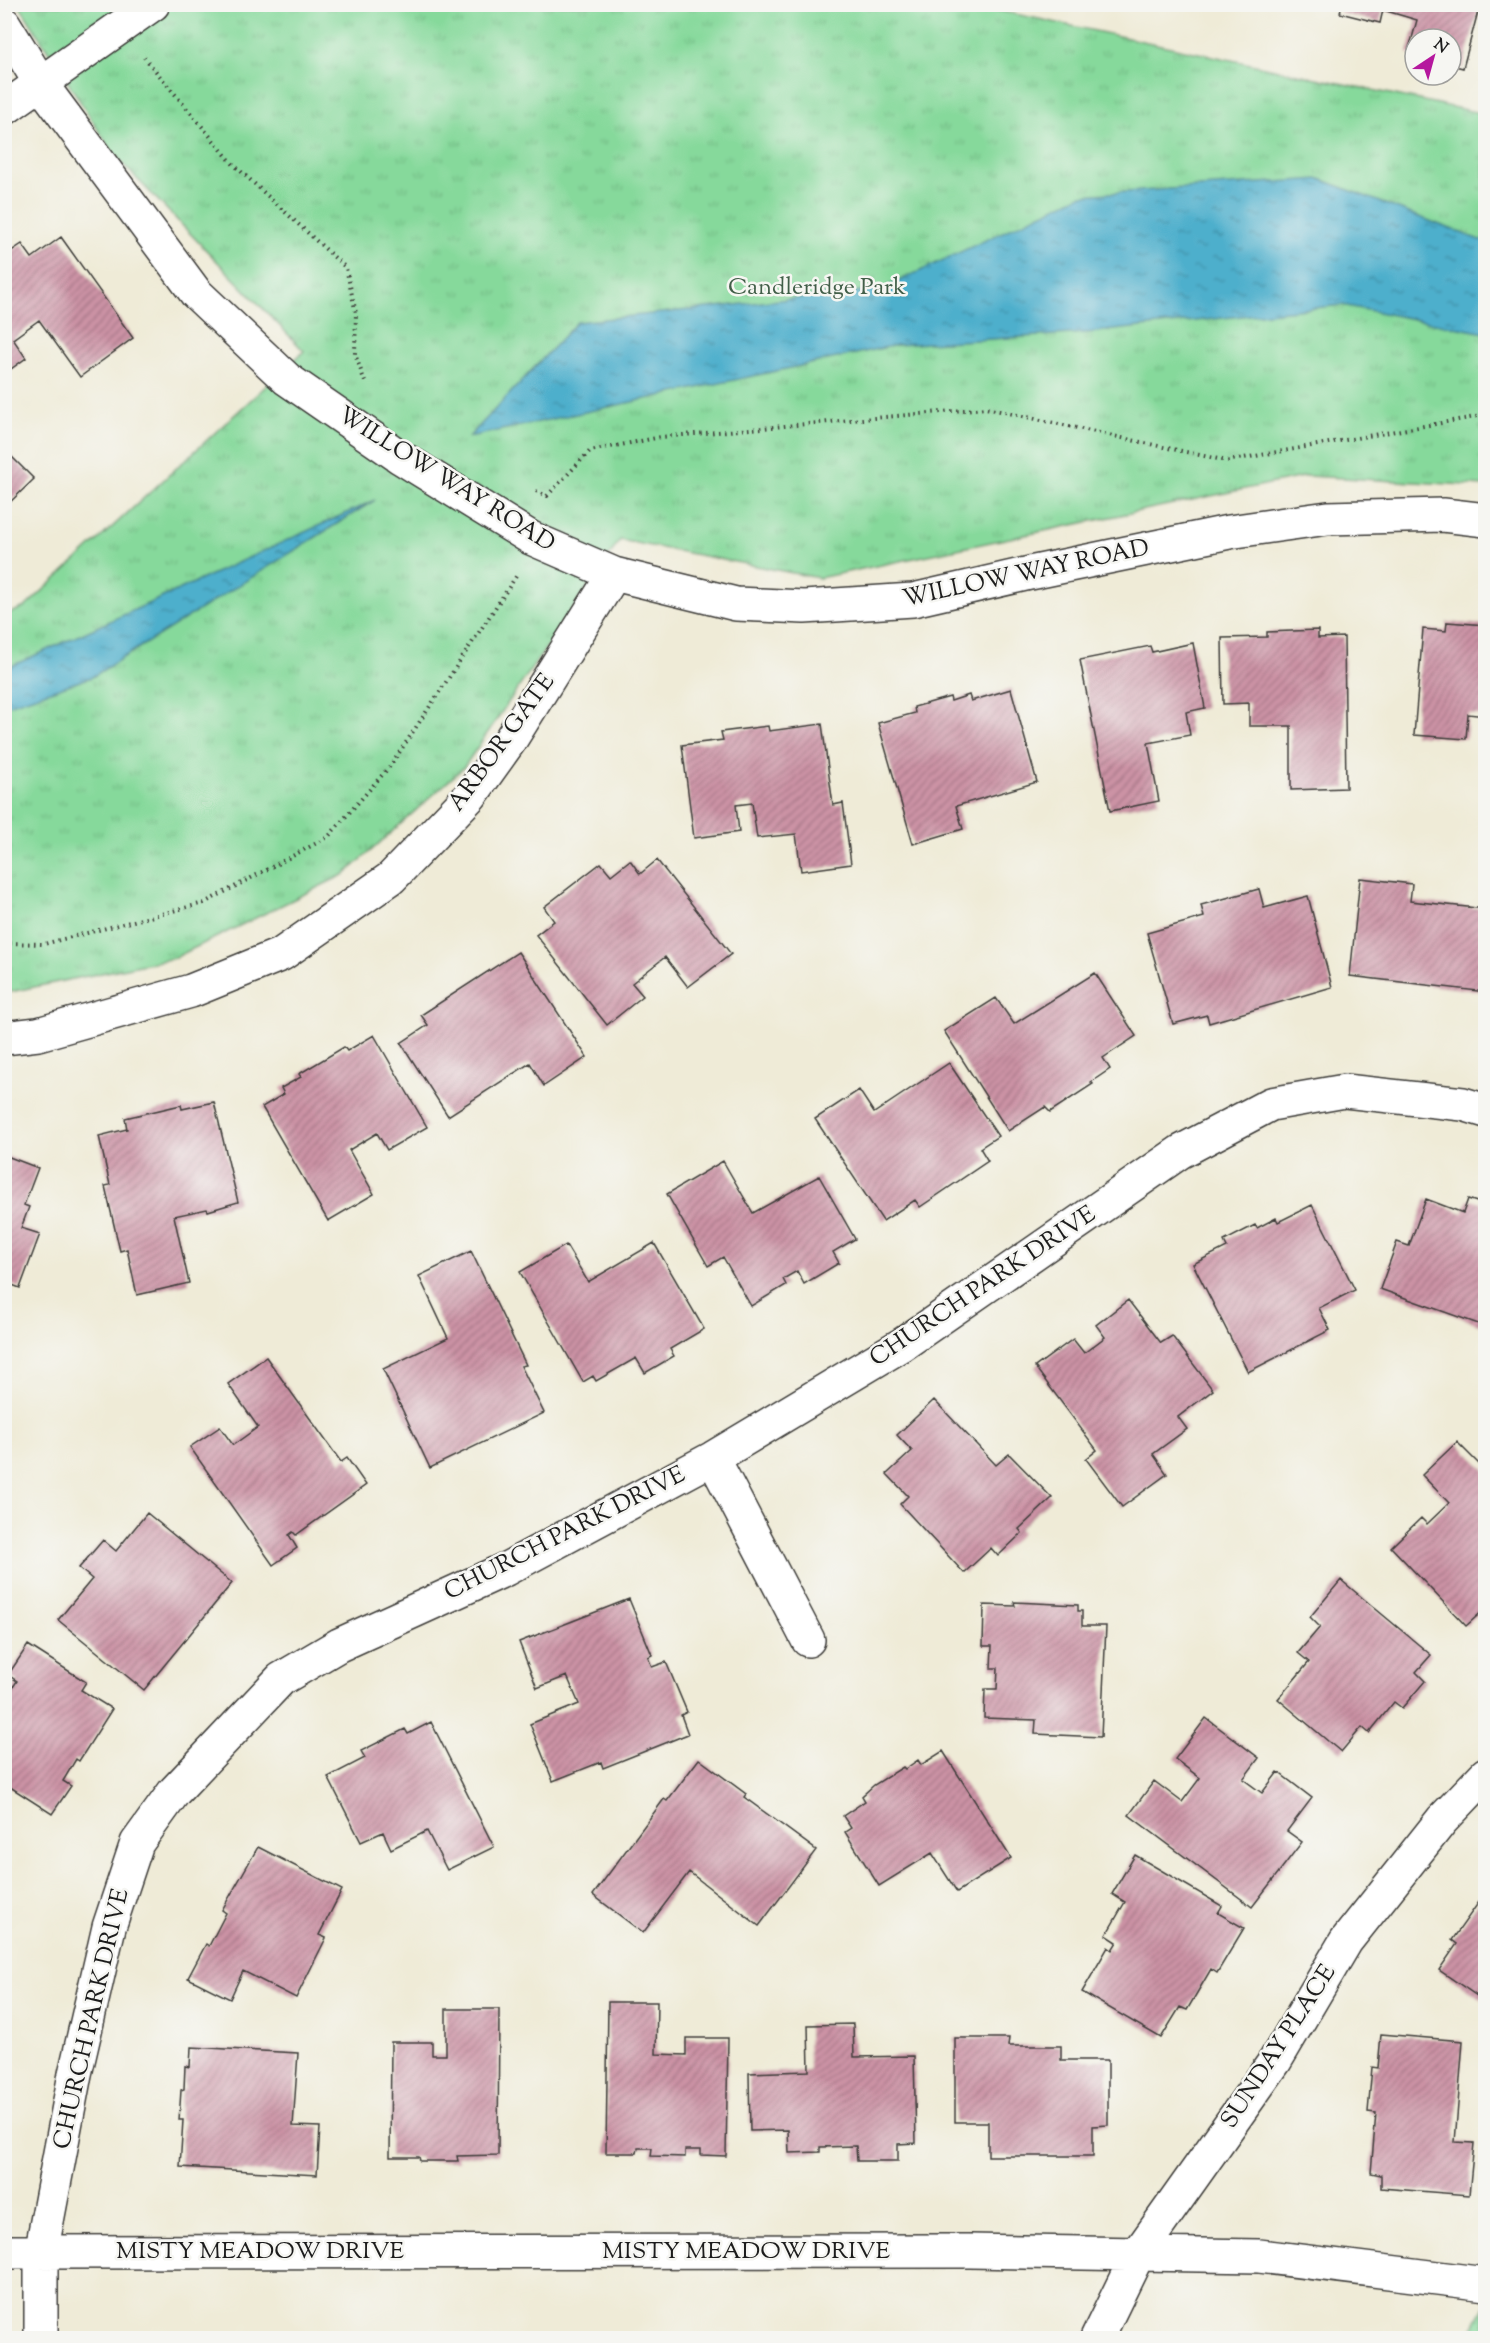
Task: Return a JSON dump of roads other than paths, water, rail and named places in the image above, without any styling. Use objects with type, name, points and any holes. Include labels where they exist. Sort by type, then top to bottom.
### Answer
[{"type":"street","points":[[4,109],[153,4]]},
{"type":"street","name":"WILLOW WAY ROAD","points":[[4,24],[41,84],[196,293],[287,380],[400,457],[531,538],[614,574],[736,604],[804,607],[902,601],[1229,532],[1328,518],[1443,515],[1485,520]]},
{"type":"street","name":"ARBOR GATE","points":[[4,1038],[39,1034],[191,991],[282,954],[391,878],[471,795],[511,739],[614,574]]},
{"type":"street","name":"CHURCH PARK DRIVE","points":[[41,2338],[41,2253],[75,2074],[109,1927],[137,1843],[174,1792],[281,1679],[339,1645],[506,1569],[713,1458],[903,1344],[1180,1152],[1271,1104],[1345,1091],[1463,1104],[1485,1111]]},
{"type":"street","points":[[713,1458],[808,1640]]},
{"type":"street","name":"SUNDAY PLACE","points":[[1098,2338],[1138,2254],[1275,2061],[1346,1941],[1442,1820],[1485,1774]]},
{"type":"street","name":"MISTY MEADOW DRIVE","points":[[4,2252],[969,2251],[1259,2256],[1485,2284]]},
{"type":"water","points":[[1320,179],[1485,242],[1485,333],[1342,305],[1087,333],[897,345],[469,437],[577,322],[882,289],[1081,195]]},
{"type":"water","points":[[375,500],[92,677],[5,706],[5,669]]},
{"type":"park label","name":"Candleridge Park","points":[[817,288]]}]
